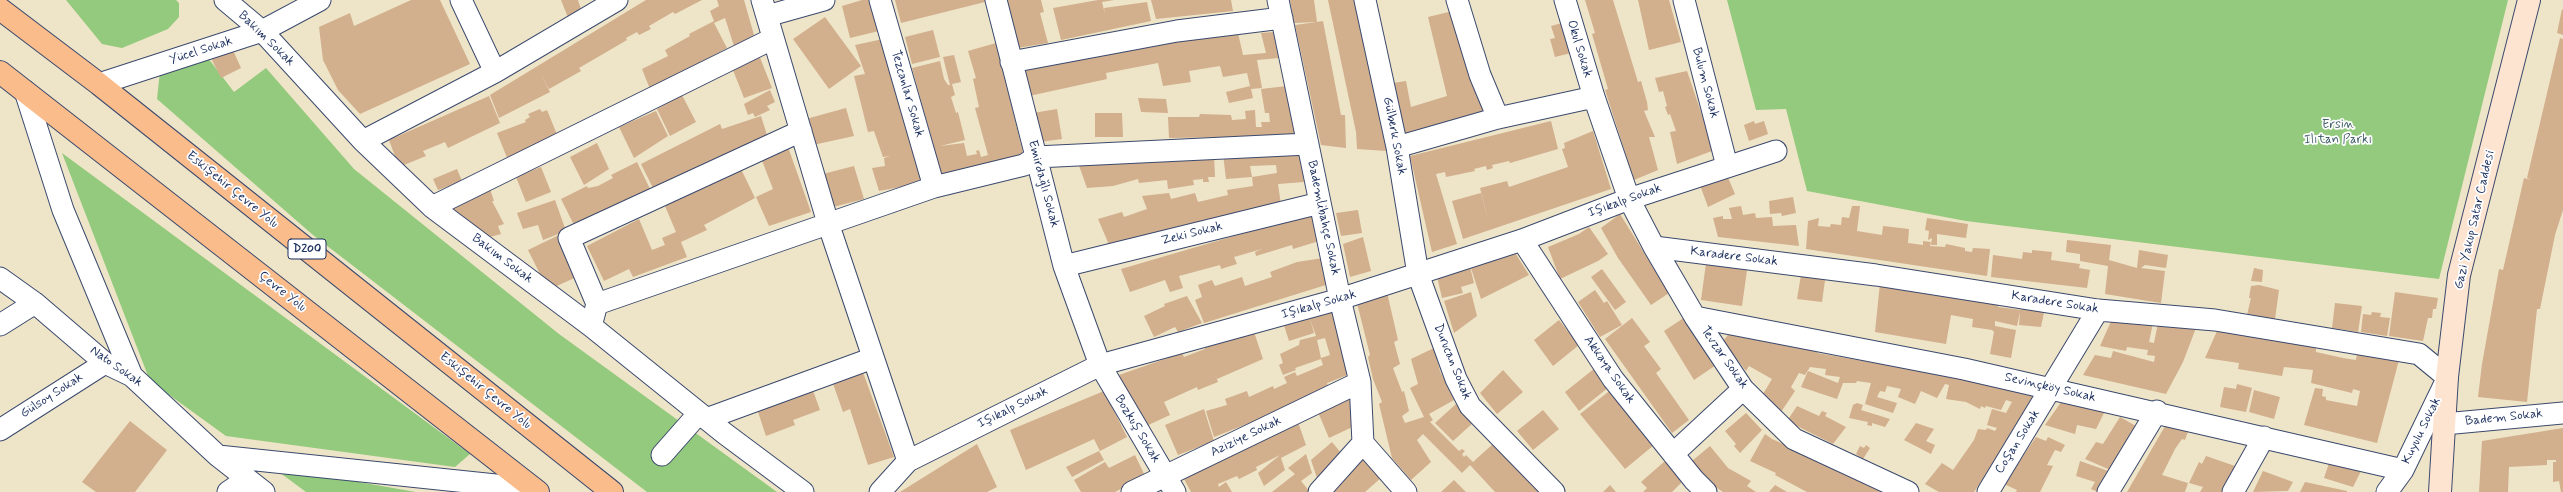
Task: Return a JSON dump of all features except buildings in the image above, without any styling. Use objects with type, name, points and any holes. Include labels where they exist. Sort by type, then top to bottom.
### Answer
[{"type":"highway","name":"Eskişehir Çevre Yolu","points":[[0,9],[99,84],[612,492]]},
{"type":"highway","points":[[0,72],[25,91]]},
{"type":"highway","name":"Çevre Yolu","points":[[25,91],[536,491]]},
{"type":"main road","name":"Gazi Yakup Satar Caddesi","points":[[2440,492],[2450,423],[2459,275],[2529,0]]},
{"type":"main road","name":"Gazi Yakup Satar Caddesi","points":[[2453,378],[2471,284],[2539,0]]},
{"type":"main road","name":"Gazi Yakup Satar Caddesi","points":[[2450,423],[2454,492]]},
{"type":"street","name":"Bakım Sokak","points":[[225,0],[262,31],[363,141],[432,207],[591,326],[702,416],[803,492]]},
{"type":"street","points":[[461,0],[495,72]]},
{"type":"street","points":[[363,141],[495,72],[617,0]]},
{"type":"street","points":[[824,0],[764,8],[828,223],[908,461]]},
{"type":"street","name":"Tezcanlar Sokak","points":[[880,0],[934,187]]},
{"type":"street","name":"Emirdağlı Sokak","points":[[996,0],[1064,266],[1100,365]]},
{"type":"street","name":"Gülberk Sokak","points":[[1365,0],[1397,147],[1418,274]]},
{"type":"street","points":[[1458,0],[1480,75],[1498,118]]},
{"type":"street","name":"Okul Sokak","points":[[1565,0],[1594,97],[1629,199]]},
{"type":"street","name":"Bulum Sokak","points":[[1684,0],[1727,166]]},
{"type":"street","name":"Yücel Sokak","points":[[99,84],[262,31],[310,2]]},
{"type":"street","points":[[1011,62],[1177,31],[1280,9]]},
{"type":"street","name":"Bademlibahçe Sokak","points":[[1280,9],[1340,299],[1360,382],[1363,442]]},
{"type":"street","points":[[432,207],[772,39]]},
{"type":"street","points":[[25,91],[63,210],[132,376]]},
{"type":"street","points":[[1397,147],[1498,118],[1594,97]]},
{"type":"street","points":[[591,326],[597,304],[569,238],[800,131]]},
{"type":"street","points":[[597,304],[934,187],[1024,165],[1036,157],[1308,144]]},
{"type":"street","name":"Işıkalp Sokak","points":[[880,492],[908,461],[1100,365],[1340,299],[1522,240],[1629,199],[1776,151]]},
{"type":"street","name":"Tevzar Sokak","points":[[1629,199],[1654,247],[1695,317],[1743,389],[1794,439],[1908,492]]},
{"type":"street","name":"Zeki Sokak","points":[[1064,266],[1320,203]]},
{"type":"street","name":"Akkaya Sokak","points":[[1522,240],[1613,379],[1673,454],[1694,488]]},
{"type":"street","name":"Karadere Sokak","points":[[1654,247],[1876,275],[2098,310],[2215,320],[2419,354],[2453,378]]},
{"type":"street","name":"Durucan Sokak","points":[[1418,274],[1456,379],[1470,406],[1554,492]]},
{"type":"street","name":"Nato Sokak","points":[[0,278],[35,303],[105,363],[132,376],[218,456],[264,492]]},
{"type":"street","points":[[0,325],[35,303]]},
{"type":"street","name":"Coşan Sokak","points":[[1988,492],[2098,310]]},
{"type":"street","name":"Sevinçköy Sokak","points":[[1695,317],[1964,368],[2157,411],[2403,470]]},
{"type":"street","points":[[662,455],[702,416],[874,358]]},
{"type":"street","name":"Gülsoy Sokak","points":[[0,430],[105,363]]},
{"type":"street","name":"Bozkuş Sokak","points":[[1100,365],[1170,484]]},
{"type":"street","name":"Kuyulu Sokak","points":[[2387,492],[2403,470],[2453,378]]},
{"type":"street","name":"Aziziye Sokak","points":[[1132,492],[1170,484],[1360,382]]},
{"type":"street","points":[[1673,454],[1743,389]]},
{"type":"street","points":[[2108,492],[2157,411]]},
{"type":"street","name":"Badem Sokak","points":[[2450,423],[2563,412]]},
{"type":"street","points":[[2233,492],[2264,437]]},
{"type":"street","points":[[1319,492],[1363,442],[1406,492]]},
{"type":"street","points":[[218,456],[536,491]]},
{"type":"street","points":[[228,492],[247,479]]},
{"type":"green space","points":[[66,0],[176,0],[179,3],[179,17],[168,29],[122,48],[102,44]]},
{"type":"green space","name":"Ersin Ilıtan Parkı","points":[[1727,0],[2508,0],[2439,279],[1966,221],[1807,191],[1786,109],[1756,110]]},
{"type":"green space","points":[[205,54],[234,92],[266,68],[354,169],[559,334],[777,492],[647,492],[313,235],[157,99],[160,71]]},
{"type":"green space","points":[[62,153],[470,454],[455,467],[226,436],[150,381]]},
{"type":"green space","points":[[284,469],[416,492],[306,492],[279,472]]}]
